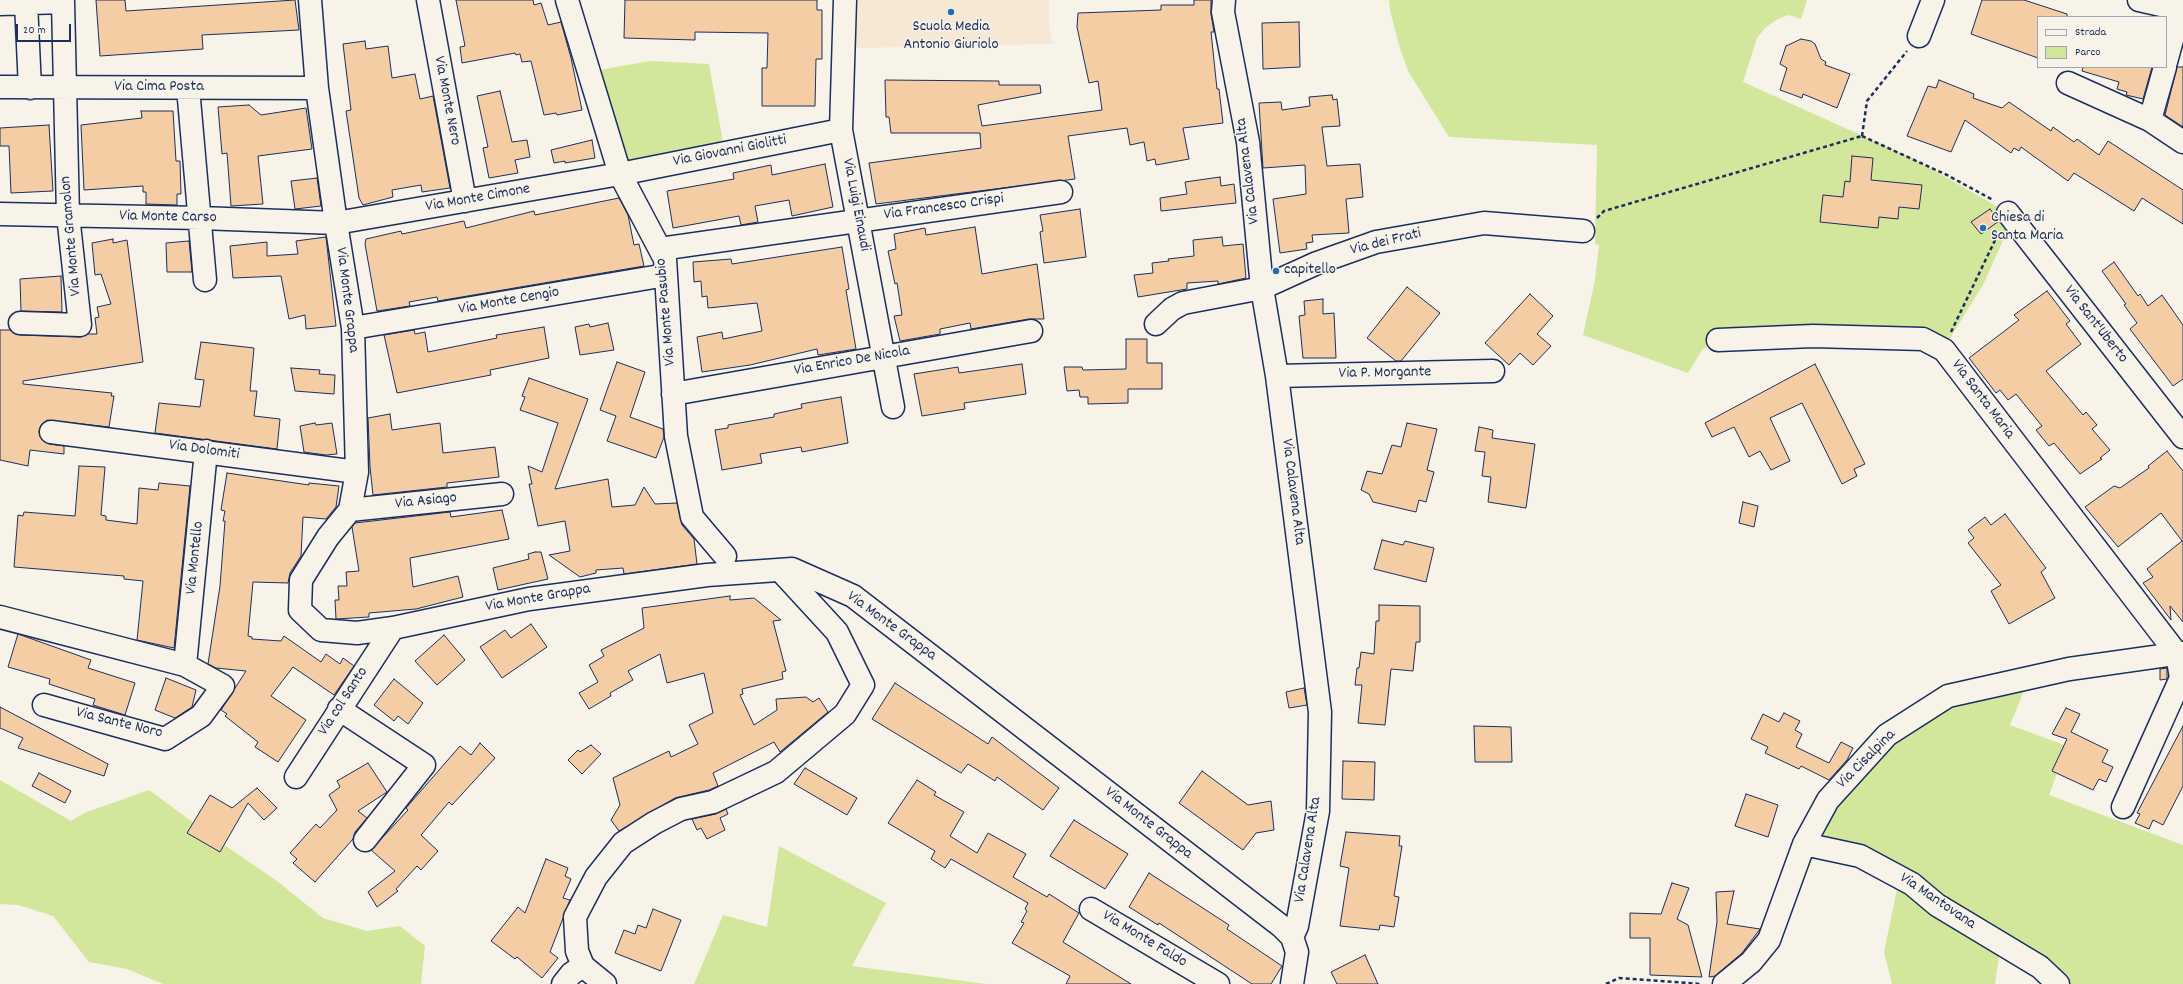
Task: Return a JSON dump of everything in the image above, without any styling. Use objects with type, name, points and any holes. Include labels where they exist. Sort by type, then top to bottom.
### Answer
[{"type":"street","name":"Via Monte Grappa","points":[[310,0],[317,88],[336,223],[353,328],[357,472],[350,510],[328,538],[301,580],[300,610],[321,630],[357,633],[393,628],[529,599],[706,575],[792,569],[853,596],[1275,921],[1292,937]]},
{"type":"street","name":"Via Monte Nero","points":[[428,0],[465,201]]},
{"type":"street","name":"Via Monte Pasubio","points":[[567,0],[620,174],[665,259],[676,436],[692,517],[725,556]]},
{"type":"street","name":"Via Luigi Einaudi","points":[[845,0],[841,130],[893,407]]},
{"type":"street","name":"Via Calavena Alta","points":[[1224,0],[1224,12],[1248,142],[1262,288],[1277,376],[1320,712],[1318,810],[1297,926],[1292,937],[1296,952],[1292,984]]},
{"type":"street","points":[[1919,36],[1933,0]]},
{"type":"street","points":[[2140,0],[2181,10],[2167,59]]},
{"type":"street","name":"Via Monte Gramolon","points":[[20,323],[80,325],[68,215],[63,2],[26,3]]},
{"type":"street","points":[[0,4],[26,3],[30,88]]},
{"type":"street","points":[[2150,120],[2165,68]]},
{"type":"street","points":[[2068,84],[2150,120],[2183,142]]},
{"type":"street","name":"Via Cima Posta","points":[[0,88],[317,88]]},
{"type":"street","points":[[188,88],[205,280]]},
{"type":"street","name":"Via Giovanni Giolitti","points":[[620,174],[841,130]]},
{"type":"street","name":"Via Monte Cimone","points":[[336,223],[620,174]]},
{"type":"street","name":"Via Francesco Crispi","points":[[660,249],[1061,192]]},
{"type":"street","name":"Via Sant'Uberto","points":[[2008,212],[2183,437]]},
{"type":"street","name":"Via Monte Carso","points":[[0,214],[200,218],[336,223]]},
{"type":"street","name":"Via dei Frati","points":[[1156,324],[1172,309],[1183,303],[1262,288],[1317,263],[1376,242],[1484,223],[1583,231]]},
{"type":"street","name":"Via Monte Cengio","points":[[353,328],[666,275]]},
{"type":"street","name":"Via Enrico De Nicola","points":[[673,394],[1032,331]]},
{"type":"street","points":[[1718,340],[1813,336],[1923,338],[1944,350]]},
{"type":"street","name":"Via Santa Maria","points":[[1944,350],[2180,653]]},
{"type":"street","name":"Via P. Morgante","points":[[1277,376],[1493,371]]},
{"type":"street","name":"Via Dolomiti","points":[[51,432],[206,451],[357,472]]},
{"type":"street","name":"Via Montello","points":[[185,665],[206,451]]},
{"type":"street","name":"Via Asiago","points":[[350,510],[502,494]]},
{"type":"street","points":[[605,984],[583,966],[577,951],[575,917],[596,877],[623,843],[654,823],[682,809],[713,802],[776,772],[845,714],[863,685],[836,632],[780,570]]},
{"type":"street","points":[[0,617],[185,665]]},
{"type":"street","name":"Via col Santo","points":[[296,777],[393,628]]},
{"type":"street","points":[[2123,807],[2180,678],[2180,653]]},
{"type":"street","name":"Via Cisalpina","points":[[1724,984],[1751,962],[1769,940],[1804,844],[1828,800],[1887,735],[1948,696],[2069,669],[2180,653]]},
{"type":"street","name":"Via Sante Noro","points":[[44,705],[165,739],[201,716],[223,686],[185,665]]},
{"type":"street","points":[[339,709],[424,765],[366,840]]},
{"type":"street","name":"Via Mantovana","points":[[1804,844],[1860,856],[1912,884],[1936,905],[2040,967],[2058,984]]},
{"type":"street","name":"Via Monte Faldo","points":[[1091,909],[1218,984]]},
{"type":"street","points":[[563,984],[571,974],[583,966]]},
{"type":"path","points":[[1862,136],[1867,101],[1919,36]]},
{"type":"path","points":[[1583,231],[1604,211],[1862,136],[1991,198],[2008,212]]},
{"type":"path","name":"Via Santa Maria","points":[[1944,350],[1951,331],[1977,281],[2008,212]]},
{"type":"path","points":[[1606,984],[1619,978],[1700,984]]},
{"type":"shaded area","name":"Scuola Media Antonio Giuriolo","points":[[852,0],[1049,0],[1049,25],[1053,44],[853,48]]},
{"type":"green space","points":[[1389,0],[1807,0],[1801,19],[1789,15],[1778,19],[1766,27],[1757,38],[1743,82],[1914,159],[2014,216],[1983,285],[1942,351],[1932,344],[1714,341],[1702,350],[1688,373],[1583,335],[1595,280],[1599,245],[1595,244],[1597,145],[1449,137],[1408,71],[1399,45]]},
{"type":"green space","points":[[650,61],[709,64],[723,142],[625,162],[599,70]]},
{"type":"green space","points":[[2030,676],[2010,725],[2067,746],[2049,795],[2183,845],[2183,984],[2062,984],[2001,942],[1995,984],[1892,984],[1884,952],[1900,875],[1802,845],[1829,802],[1940,701]]},
{"type":"green space","points":[[0,780],[71,821],[84,813],[149,790],[217,840],[277,881],[323,918],[367,931],[400,926],[425,946],[421,984],[163,984],[127,969],[89,962],[53,916],[18,905],[0,904]]},
{"type":"green space","points":[[779,846],[886,903],[852,966],[986,984],[694,984],[723,915],[767,927]]},
{"type":"building","points":[[96,0],[125,0],[126,11],[295,0],[299,30],[202,35],[203,49],[100,56]]},
{"type":"building","points":[[456,0],[533,0],[534,5],[541,3],[548,25],[561,22],[571,58],[582,110],[557,115],[556,113],[544,115],[531,61],[522,62],[520,54],[516,55],[515,53],[462,63],[460,47],[465,46]]},
{"type":"building","points":[[625,0],[817,0],[817,10],[822,10],[822,59],[816,59],[815,106],[762,106],[762,68],[767,68],[768,33],[695,32],[695,40],[624,38]]},
{"type":"building","points":[[1194,0],[1211,0],[1211,14],[1214,32],[1211,32],[1217,89],[1219,89],[1223,123],[1183,128],[1189,159],[1156,165],[1155,159],[1147,161],[1144,142],[1130,145],[1127,128],[1068,136],[1075,179],[876,204],[869,163],[981,148],[980,133],[891,133],[889,117],[886,117],[885,80],[999,81],[999,85],[1040,85],[1041,93],[978,105],[982,126],[1102,110],[1098,81],[1089,83],[1077,27],[1078,13],[1161,10],[1161,5],[1194,5]]},
{"type":"building","points":[[1982,0],[2024,0],[2067,14],[2067,16],[2037,16],[2037,58],[1971,34]]},
{"type":"building","points":[[1299,22],[1300,67],[1263,69],[1262,23]]},
{"type":"building","points":[[1801,39],[1811,41],[1815,44],[1821,59],[1826,62],[1825,65],[1850,74],[1837,108],[1803,94],[1802,98],[1780,90],[1787,68],[1780,64],[1786,46]]},
{"type":"building","points":[[365,41],[366,49],[388,46],[392,78],[415,74],[420,99],[433,96],[450,188],[422,192],[421,185],[392,190],[393,197],[363,205],[359,198],[346,111],[351,110],[343,44]]},
{"type":"building","points":[[2177,67],[2183,67],[2183,127],[2165,115]]},
{"type":"building","points":[[2083,68],[2152,68],[2143,99],[2126,95],[2127,92],[2117,89],[2119,82],[2082,71]]},
{"type":"building","points":[[1939,80],[1974,94],[1973,98],[2002,108],[2009,102],[2051,131],[2053,127],[2074,142],[2077,139],[2099,155],[2108,141],[2183,190],[2183,224],[2142,198],[2134,211],[2074,173],[2068,181],[2021,147],[2019,151],[2014,148],[2011,153],[1965,120],[1951,152],[1907,136],[1928,86],[1936,88]]},
{"type":"building","points":[[500,91],[512,142],[527,140],[530,157],[515,160],[518,173],[489,178],[483,148],[488,147],[477,96]]},
{"type":"building","points":[[1332,95],[1333,100],[1337,99],[1340,126],[1322,127],[1327,166],[1360,164],[1363,197],[1346,199],[1349,233],[1312,235],[1313,242],[1306,243],[1307,249],[1280,253],[1273,199],[1306,194],[1305,165],[1263,168],[1259,103],[1281,102],[1282,110],[1310,106],[1309,97]]},
{"type":"building","points":[[249,105],[261,115],[306,108],[312,149],[258,156],[263,204],[231,206],[227,153],[222,154],[218,107]]},
{"type":"building","points":[[141,111],[173,111],[176,161],[180,161],[181,194],[177,194],[177,205],[146,204],[146,192],[143,192],[143,186],[84,190],[81,125],[142,118]]},
{"type":"building","points":[[49,125],[53,191],[11,193],[9,146],[0,146],[0,128]]},
{"type":"building","points":[[592,140],[595,158],[565,163],[565,161],[554,163],[551,150]]},
{"type":"building","points":[[1852,156],[1873,158],[1871,180],[1922,185],[1919,209],[1899,207],[1898,219],[1879,217],[1878,228],[1820,222],[1823,195],[1843,197],[1845,181],[1850,182]]},
{"type":"building","points":[[825,164],[833,207],[792,216],[789,200],[755,206],[758,222],[741,225],[739,216],[673,228],[667,191],[734,179],[733,173],[771,165],[772,175]]},
{"type":"building","points":[[1220,177],[1221,186],[1234,184],[1236,203],[1161,211],[1160,198],[1187,194],[1185,182]]},
{"type":"building","points":[[317,178],[321,206],[295,209],[291,181]]},
{"type":"building","points":[[619,198],[628,215],[634,245],[639,244],[644,266],[438,301],[437,297],[409,302],[410,306],[377,311],[365,244],[366,239],[401,231],[402,234],[464,221],[466,228],[534,211],[535,215]]},
{"type":"building","points":[[1080,209],[1086,257],[1044,263],[1040,232],[1043,231],[1040,215]]},
{"type":"building","name":"Chiesa di Santa Maria","points":[[1990,209],[1999,221],[1981,234],[1971,222]]},
{"type":"building","points":[[975,227],[982,274],[1037,264],[1044,319],[1029,319],[971,329],[970,323],[940,329],[940,334],[900,341],[894,316],[902,315],[897,283],[895,284],[888,251],[896,249],[894,234],[925,228],[926,235]]},
{"type":"building","points":[[326,237],[336,326],[306,329],[305,315],[289,319],[281,276],[233,278],[230,246],[267,242],[267,256],[298,254],[296,241]]},
{"type":"building","points":[[1222,237],[1223,246],[1243,244],[1246,278],[1218,284],[1218,281],[1187,283],[1187,289],[1138,297],[1134,275],[1153,273],[1152,263],[1169,261],[1168,259],[1194,256],[1193,240]]},
{"type":"building","points":[[113,239],[113,243],[127,240],[143,362],[23,381],[23,384],[112,393],[111,396],[114,396],[109,427],[47,420],[41,425],[39,431],[40,437],[49,444],[64,446],[64,454],[30,450],[28,466],[0,460],[0,330],[10,330],[20,335],[80,337],[88,334],[97,334],[95,318],[99,317],[97,307],[111,304],[101,274],[95,275],[92,243]]},
{"type":"building","points":[[189,241],[192,272],[167,272],[166,243]]},
{"type":"building","points":[[842,247],[849,289],[846,290],[856,349],[818,355],[817,349],[750,365],[702,372],[697,337],[722,332],[723,339],[762,331],[757,303],[708,308],[707,296],[702,297],[701,281],[694,282],[693,262],[731,259],[732,264]]},
{"type":"building","points":[[2114,262],[2138,296],[2140,294],[2148,306],[2162,295],[2183,325],[2183,379],[2173,386],[2130,329],[2137,323],[2124,305],[2126,304],[2102,271]]},
{"type":"building","points":[[61,276],[62,312],[21,311],[20,279]]},
{"type":"building","points":[[1407,287],[1440,313],[1401,361],[1396,361],[1367,338]]},
{"type":"building","points":[[2047,291],[2070,321],[2066,324],[2081,344],[2046,371],[2083,415],[2086,412],[2097,425],[2092,429],[2110,450],[2100,458],[2102,459],[2080,474],[2054,443],[2049,446],[2036,430],[2042,426],[2016,394],[2008,400],[2000,390],[1996,393],[1969,358],[2019,320],[2014,315]]},
{"type":"building","points":[[1530,294],[1553,316],[1537,334],[1551,346],[1533,365],[1520,353],[1509,365],[1485,343]]},
{"type":"building","points":[[1323,299],[1323,314],[1334,313],[1336,358],[1303,358],[1299,316],[1305,315],[1304,301]]},
{"type":"building","points":[[608,323],[614,350],[580,355],[575,327],[589,324],[590,327]]},
{"type":"building","points":[[544,327],[549,358],[490,370],[491,375],[397,393],[384,335],[414,330],[415,334],[425,332],[428,352],[497,338],[496,335]]},
{"type":"building","points":[[1126,339],[1147,339],[1147,363],[1162,363],[1162,389],[1128,389],[1128,403],[1088,404],[1088,397],[1080,397],[1079,390],[1067,391],[1064,367],[1082,367],[1083,370],[1126,369]]},
{"type":"building","points":[[201,342],[254,348],[250,391],[257,391],[254,416],[280,419],[277,449],[155,433],[159,403],[200,407],[204,380],[195,379]]},
{"type":"building","points":[[617,362],[645,372],[630,417],[663,429],[664,437],[656,458],[607,441],[616,416],[600,410]]},
{"type":"building","points":[[1022,364],[1026,394],[964,403],[965,409],[922,416],[914,374],[958,367],[959,373]]},
{"type":"building","points":[[1815,364],[1865,464],[1854,469],[1857,476],[1842,484],[1802,403],[1770,418],[1790,461],[1771,470],[1760,451],[1749,457],[1734,427],[1712,437],[1705,423]]},
{"type":"building","points":[[291,368],[320,370],[319,374],[335,375],[334,394],[295,391]]},
{"type":"building","points":[[529,378],[588,399],[555,489],[608,479],[612,507],[635,505],[644,487],[655,504],[677,503],[682,525],[694,539],[697,564],[624,574],[623,568],[596,570],[596,573],[580,577],[549,555],[570,551],[565,521],[538,526],[529,484],[532,484],[528,466],[542,472],[558,423],[520,410],[525,397],[522,396]]},
{"type":"building","points":[[841,397],[848,443],[802,452],[801,447],[760,454],[762,463],[722,470],[715,430],[728,428],[728,425],[774,417],[774,414],[802,408],[801,404]]},
{"type":"building","points":[[390,414],[392,430],[440,423],[443,453],[495,447],[499,477],[447,483],[447,487],[373,495],[368,418]]},
{"type":"building","points":[[315,423],[316,425],[332,423],[337,454],[326,455],[304,452],[300,426]]},
{"type":"building","points":[[1407,423],[1437,429],[1427,470],[1434,472],[1426,502],[1419,500],[1416,512],[1373,502],[1369,494],[1361,490],[1367,471],[1382,474],[1392,445],[1401,447]]},
{"type":"building","points":[[1479,427],[1493,430],[1492,438],[1535,444],[1526,508],[1488,502],[1491,477],[1482,476],[1485,452],[1475,451]]},
{"type":"building","points":[[2167,451],[2183,471],[2183,622],[2170,606],[2171,620],[2143,583],[2153,577],[2147,569],[2182,541],[2161,513],[2118,547],[2085,507],[2114,486],[2120,488],[2149,468],[2148,466]]},
{"type":"building","points":[[79,466],[105,467],[101,515],[106,516],[106,520],[137,524],[139,488],[158,490],[159,483],[190,486],[174,648],[137,640],[143,581],[124,579],[124,576],[14,567],[18,515],[23,516],[24,512],[75,516]]},
{"type":"building","points":[[227,473],[309,485],[309,483],[339,486],[336,507],[326,519],[303,517],[301,556],[290,573],[288,583],[253,582],[248,636],[252,637],[252,639],[281,641],[284,636],[321,662],[326,654],[340,664],[343,658],[354,666],[334,695],[293,667],[271,696],[306,720],[278,762],[255,747],[258,742],[225,716],[227,714],[221,710],[246,671],[216,668],[208,664],[220,586],[225,521],[223,521],[225,511],[221,510]]},
{"type":"building","points":[[1743,502],[1758,506],[1754,527],[1739,523]]},
{"type":"building","points":[[502,510],[509,539],[410,558],[413,587],[458,576],[463,597],[416,609],[369,613],[369,617],[336,619],[335,600],[339,600],[338,586],[347,586],[346,572],[359,571],[352,527],[355,523],[450,512],[451,517]]},
{"type":"building","points":[[2005,514],[2046,568],[2041,572],[2055,598],[2009,624],[1991,591],[2001,585],[1968,543],[1974,538],[1968,530],[1985,517],[1991,525]]},
{"type":"building","points":[[1382,540],[1403,545],[1405,541],[1434,548],[1426,582],[1374,569]]},
{"type":"building","points":[[541,552],[548,579],[498,590],[493,568],[529,559],[528,554]]},
{"type":"building","points":[[730,596],[730,600],[754,598],[781,620],[773,621],[786,671],[782,672],[783,679],[742,689],[743,694],[740,695],[754,725],[777,710],[776,699],[806,697],[813,702],[819,698],[828,712],[780,752],[774,742],[713,773],[718,786],[709,790],[675,798],[619,831],[611,820],[620,805],[613,778],[669,751],[671,757],[698,744],[689,725],[713,713],[704,673],[667,683],[660,654],[628,671],[633,680],[610,693],[611,696],[589,709],[579,693],[598,682],[589,665],[604,656],[601,650],[644,628],[642,608]]},
{"type":"building","points":[[1379,605],[1420,606],[1420,642],[1416,642],[1413,671],[1391,669],[1385,725],[1358,723],[1362,685],[1355,685],[1361,652],[1374,654],[1376,621],[1379,621]]},
{"type":"building","points":[[531,624],[547,647],[502,678],[480,647],[505,630],[511,638]]},
{"type":"building","points":[[18,634],[91,660],[88,668],[135,683],[125,715],[93,705],[95,699],[49,684],[50,679],[8,667]]},
{"type":"building","points":[[444,635],[465,660],[437,685],[415,661]]},
{"type":"building","points":[[2167,668],[2167,679],[2160,680],[2160,669]]},
{"type":"building","points":[[166,678],[196,690],[192,707],[175,718],[155,710]]},
{"type":"building","points":[[394,679],[423,703],[408,724],[398,716],[394,721],[374,705]]},
{"type":"building","points":[[895,683],[988,744],[992,737],[1059,788],[1043,810],[997,777],[995,781],[968,764],[961,773],[872,719]]},
{"type":"building","points":[[1304,688],[1307,705],[1289,708],[1286,692]]},
{"type":"building","points":[[0,707],[108,764],[104,776],[18,748],[23,738],[0,728]]},
{"type":"building","points":[[2066,708],[2080,714],[2071,732],[2108,750],[2102,762],[2113,767],[2106,782],[2099,779],[2093,790],[2052,771],[2067,739],[2052,734]]},
{"type":"building","points":[[1784,713],[1800,721],[1795,730],[1802,734],[1796,747],[1829,763],[1841,742],[1853,748],[1847,760],[1829,780],[1801,766],[1799,769],[1765,753],[1768,747],[1751,739],[1763,714],[1779,722]]},
{"type":"building","points":[[1474,726],[1511,727],[1512,762],[1475,762]]},
{"type":"building","points":[[2183,726],[2183,786],[2163,825],[2153,820],[2149,829],[2135,823],[2140,814],[2137,813]]},
{"type":"building","points":[[480,743],[495,758],[452,805],[449,802],[421,835],[438,851],[421,870],[417,866],[396,889],[398,891],[377,907],[368,892],[395,871],[371,850],[408,810],[406,808],[460,746],[471,755]]},
{"type":"building","points":[[591,745],[601,754],[582,774],[568,760],[578,750],[580,752]]},
{"type":"building","points":[[1343,761],[1375,762],[1374,800],[1342,799]]},
{"type":"building","points":[[368,763],[387,792],[358,811],[367,818],[355,832],[353,839],[315,882],[293,863],[297,859],[290,853],[316,824],[320,828],[337,810],[329,795],[340,787],[337,781]]},
{"type":"building","points":[[805,768],[857,798],[847,815],[794,784]]},
{"type":"building","points":[[1202,771],[1248,805],[1271,801],[1274,830],[1256,833],[1243,850],[1179,803]]},
{"type":"building","points":[[39,773],[71,791],[65,803],[32,786]]},
{"type":"building","points":[[917,780],[936,792],[934,795],[964,812],[950,836],[977,853],[988,833],[1026,854],[1013,877],[1047,897],[1049,894],[1079,913],[1063,942],[1131,984],[1066,984],[1070,976],[1012,943],[1024,923],[1021,922],[1027,911],[1025,909],[1028,903],[951,859],[945,868],[931,859],[935,851],[888,823]]},
{"type":"building","points":[[257,788],[277,808],[264,820],[248,803],[220,852],[187,833],[210,795],[232,808]]},
{"type":"building","points":[[1746,794],[1778,805],[1768,837],[1735,826]]},
{"type":"building","points":[[726,809],[728,814],[720,818],[725,830],[707,839],[701,828],[697,830],[692,819],[716,814]]},
{"type":"building","points":[[1074,820],[1128,854],[1105,889],[1050,856]]},
{"type":"building","points":[[1346,832],[1400,836],[1399,846],[1402,846],[1394,896],[1399,897],[1394,927],[1380,925],[1379,930],[1340,926],[1349,868],[1340,866]]},
{"type":"building","points":[[546,859],[568,868],[565,876],[571,879],[563,898],[570,900],[550,952],[558,958],[542,978],[517,957],[515,959],[491,941],[518,907],[525,913]]},
{"type":"building","points":[[1149,873],[1229,925],[1227,929],[1282,966],[1271,984],[1252,984],[1159,923],[1158,925],[1129,907]]},
{"type":"building","points":[[1672,883],[1689,888],[1677,919],[1688,925],[1702,977],[1650,975],[1650,938],[1630,938],[1630,913],[1661,914]]},
{"type":"building","points":[[1734,891],[1727,924],[1760,929],[1742,953],[1715,976],[1709,977],[1717,922],[1716,892]]},
{"type":"building","points":[[653,909],[681,920],[661,971],[615,953],[624,930],[635,934],[638,925],[646,928]]},
{"type":"building","points":[[1365,955],[1378,984],[1337,984],[1331,972]]},
{"type":"place","name":"Scuola Media Antonio Giuriolo","points":[[951,12]]},
{"type":"place","name":"Chiesa di Santa Maria","points":[[1983,228]]},
{"type":"place","name":"capitello","points":[[1276,271]]}]
